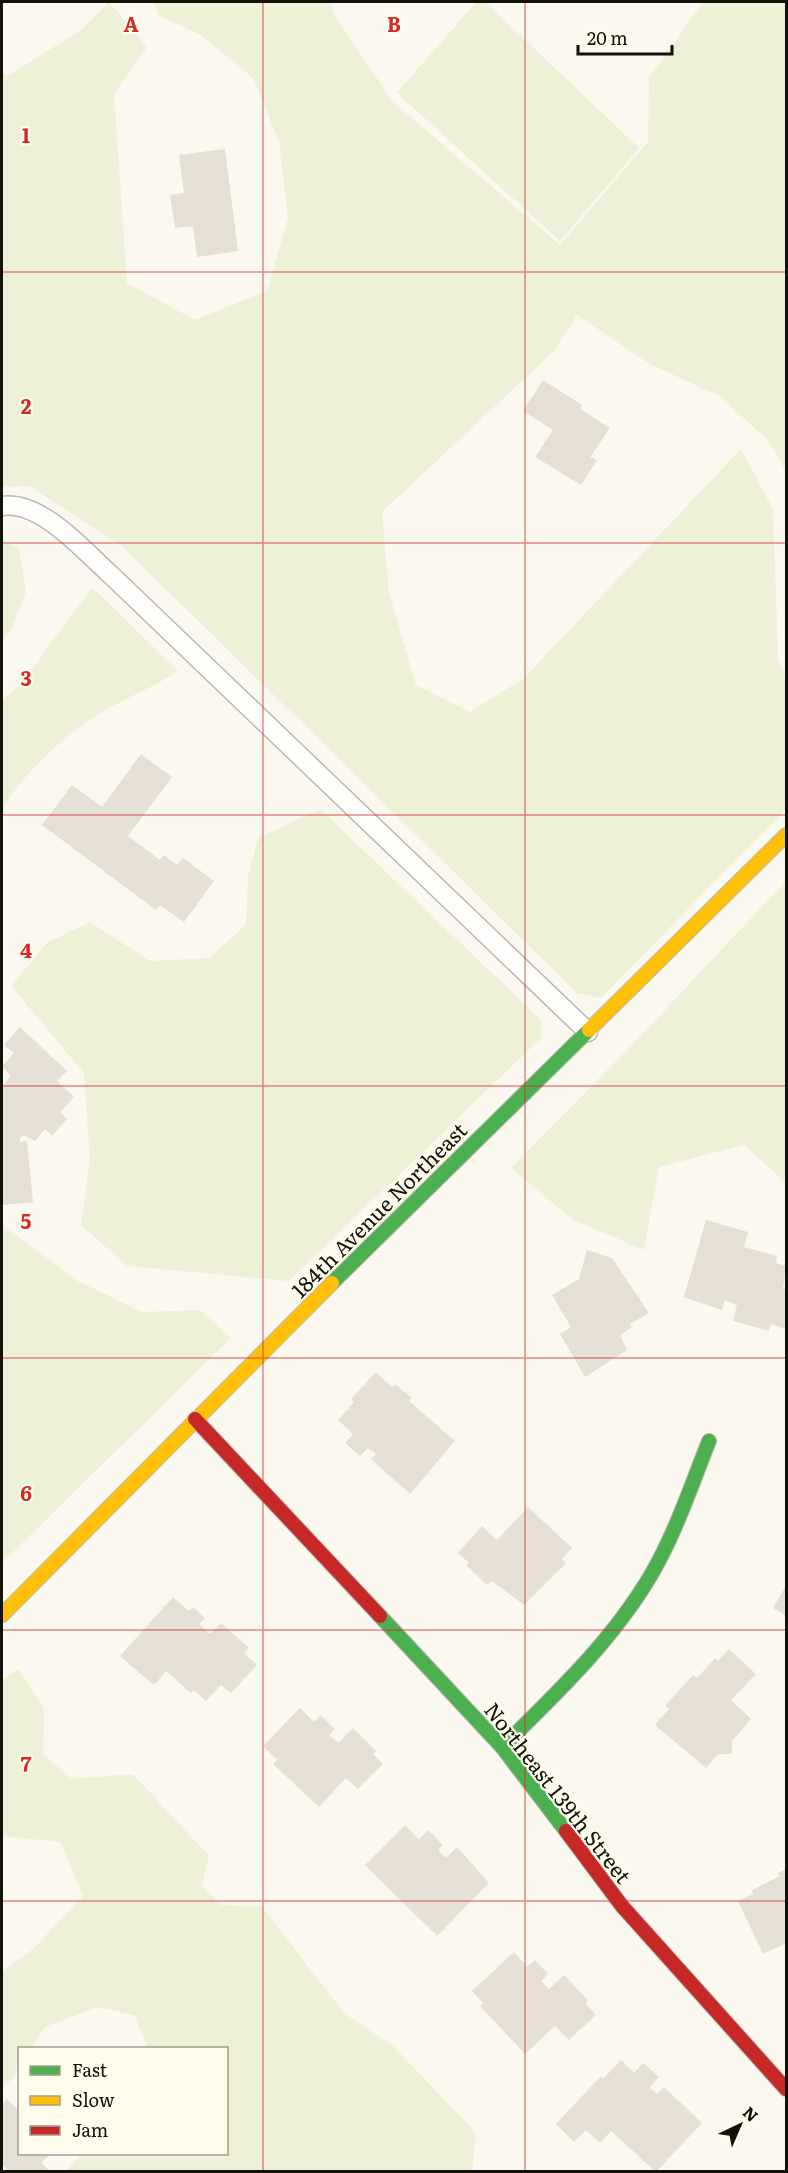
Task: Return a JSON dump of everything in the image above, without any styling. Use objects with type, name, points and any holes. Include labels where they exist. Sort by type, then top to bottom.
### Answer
[{"type":"street","name":"184th Avenue Northeast","points":[[2,1615],[195,1419],[786,835]]},
{"type":"street","name":"Northeast 139th Street","points":[[195,1419],[502,1747],[622,1906],[786,2089]]},
{"type":"street","points":[[502,1747],[572,1679],[621,1620],[666,1547],[709,1441]]},
{"type":"lane","points":[[2,506],[12,504],[46,518],[71,539],[588,1032]]},
{"type":"green space","points":[[109,2],[147,47],[114,94],[127,283],[195,320],[267,291],[288,218],[279,142],[254,79],[201,35],[159,16],[153,2],[331,2],[333,13],[393,102],[560,245],[648,142],[649,78],[703,2],[786,2],[786,472],[769,441],[719,396],[648,363],[577,315],[553,352],[382,512],[389,593],[416,685],[470,712],[523,679],[741,449],[773,509],[778,657],[786,681],[786,809],[601,998],[577,993],[123,547],[29,486],[2,487],[2,73],[8,76],[81,30]]},
{"type":"green space","points":[[476,2],[485,2],[639,148],[560,241],[397,93]]},
{"type":"green space","points":[[2,540],[19,549],[26,591],[11,631],[2,642]]},
{"type":"green space","points":[[92,587],[178,671],[104,711],[76,730],[33,769],[10,797],[2,811],[2,700],[23,682]]},
{"type":"green space","points":[[320,809],[540,1019],[542,1037],[289,1281],[127,1266],[81,1225],[90,1159],[84,1073],[11,986],[47,943],[90,922],[150,961],[210,958],[246,924],[248,877],[258,838]]},
{"type":"green space","points":[[786,881],[786,1183],[744,1145],[659,1167],[644,1250],[573,1220],[511,1168],[633,1044]]},
{"type":"green space","points":[[2,1224],[76,1280],[142,1312],[200,1310],[231,1338],[2,1563]]},
{"type":"green space","points":[[18,1669],[44,1708],[43,1754],[72,1779],[133,1774],[209,1856],[202,1886],[221,1905],[262,1907],[345,2014],[393,2046],[476,2133],[472,2171],[65,2171],[82,2155],[228,2155],[228,2047],[148,2047],[134,2015],[98,2007],[45,2027],[32,2047],[18,2047],[16,2071],[11,2080],[2,2088],[2,1972],[33,1949],[83,1896],[61,1842],[2,1836],[2,1680]]},
{"type":"building","points":[[225,149],[238,251],[197,257],[193,226],[175,228],[170,195],[184,193],[179,155]]},
{"type":"building","points":[[543,380],[582,405],[580,409],[610,428],[590,457],[597,460],[581,485],[535,457],[553,430],[523,411]]},
{"type":"building","points":[[141,754],[172,777],[128,836],[160,860],[164,855],[177,865],[183,858],[214,881],[184,922],[160,905],[156,910],[42,825],[72,785],[102,807]]},
{"type":"building","points":[[20,1027],[67,1071],[57,1081],[74,1097],[60,1112],[67,1119],[52,1136],[45,1129],[35,1141],[23,1135],[20,1138],[20,1142],[27,1141],[33,1202],[3,1205],[2,1087],[11,1076],[2,1066],[14,1053],[4,1045]]},
{"type":"building","points":[[706,1220],[748,1232],[744,1247],[777,1256],[776,1263],[786,1266],[783,1289],[786,1290],[786,1329],[771,1324],[769,1331],[733,1321],[737,1305],[725,1300],[722,1310],[684,1297]]},
{"type":"building","points":[[587,1250],[612,1258],[649,1313],[630,1324],[632,1327],[620,1335],[627,1350],[585,1377],[560,1334],[571,1327],[552,1295],[579,1279]]},
{"type":"building","points":[[376,1372],[392,1387],[395,1384],[412,1398],[409,1401],[455,1441],[410,1494],[371,1459],[376,1454],[368,1448],[360,1456],[345,1443],[353,1434],[338,1420],[354,1402],[351,1399]]},
{"type":"building","points":[[528,1507],[572,1548],[562,1559],[566,1563],[524,1605],[492,1581],[487,1585],[466,1565],[469,1563],[458,1553],[482,1526],[497,1540]]},
{"type":"building","points":[[786,1585],[786,1616],[773,1608]]},
{"type":"building","points":[[173,1597],[189,1611],[193,1607],[205,1618],[199,1624],[210,1634],[221,1623],[249,1648],[244,1653],[257,1665],[231,1693],[221,1685],[206,1701],[194,1690],[191,1693],[166,1671],[154,1685],[120,1656]]},
{"type":"building","points":[[729,1649],[756,1674],[731,1700],[751,1719],[732,1741],[732,1754],[718,1754],[706,1768],[655,1725],[669,1709],[665,1706],[693,1675],[697,1678],[715,1658],[718,1661]]},
{"type":"building","points":[[300,1708],[314,1722],[320,1715],[335,1729],[329,1735],[338,1743],[353,1728],[376,1751],[373,1754],[383,1764],[358,1789],[346,1778],[319,1807],[273,1764],[277,1760],[263,1746]]},
{"type":"building","points":[[405,1825],[419,1840],[428,1830],[443,1845],[438,1850],[446,1858],[457,1847],[489,1883],[437,1936],[365,1865]]},
{"type":"building","points":[[786,1869],[786,1943],[763,1954],[738,1901],[753,1894],[752,1890],[780,1876],[778,1873]]},
{"type":"building","points":[[514,1952],[527,1967],[535,1960],[548,1974],[541,1981],[549,1989],[564,1975],[588,2000],[585,2003],[596,2015],[569,2040],[555,2026],[525,2054],[480,2006],[483,2003],[472,1991]]},
{"type":"building","points":[[621,2060],[634,2073],[643,2063],[659,2077],[650,2087],[657,2094],[664,2087],[702,2123],[656,2172],[611,2131],[600,2143],[586,2130],[574,2142],[556,2124],[600,2077],[603,2079]]},
{"type":"building","points":[[7,2099],[18,2110],[18,2155],[50,2155],[41,2162],[50,2172],[9,2172],[2,2164],[2,2105]]},
{"type":"traffic: fast","points":[[332,1283],[589,1030]]},
{"type":"traffic: fast","points":[[502,1747],[582,1666],[636,1599],[668,1542],[709,1441]]},
{"type":"traffic: fast","points":[[380,1616],[502,1747],[566,1831]]},
{"type":"traffic: slow","points":[[589,1030],[786,835]]},
{"type":"traffic: slow","points":[[2,1615],[332,1283]]},
{"type":"traffic: jam","points":[[195,1419],[380,1616]]},
{"type":"traffic: jam","points":[[566,1831],[622,1906],[786,2089]]}]
